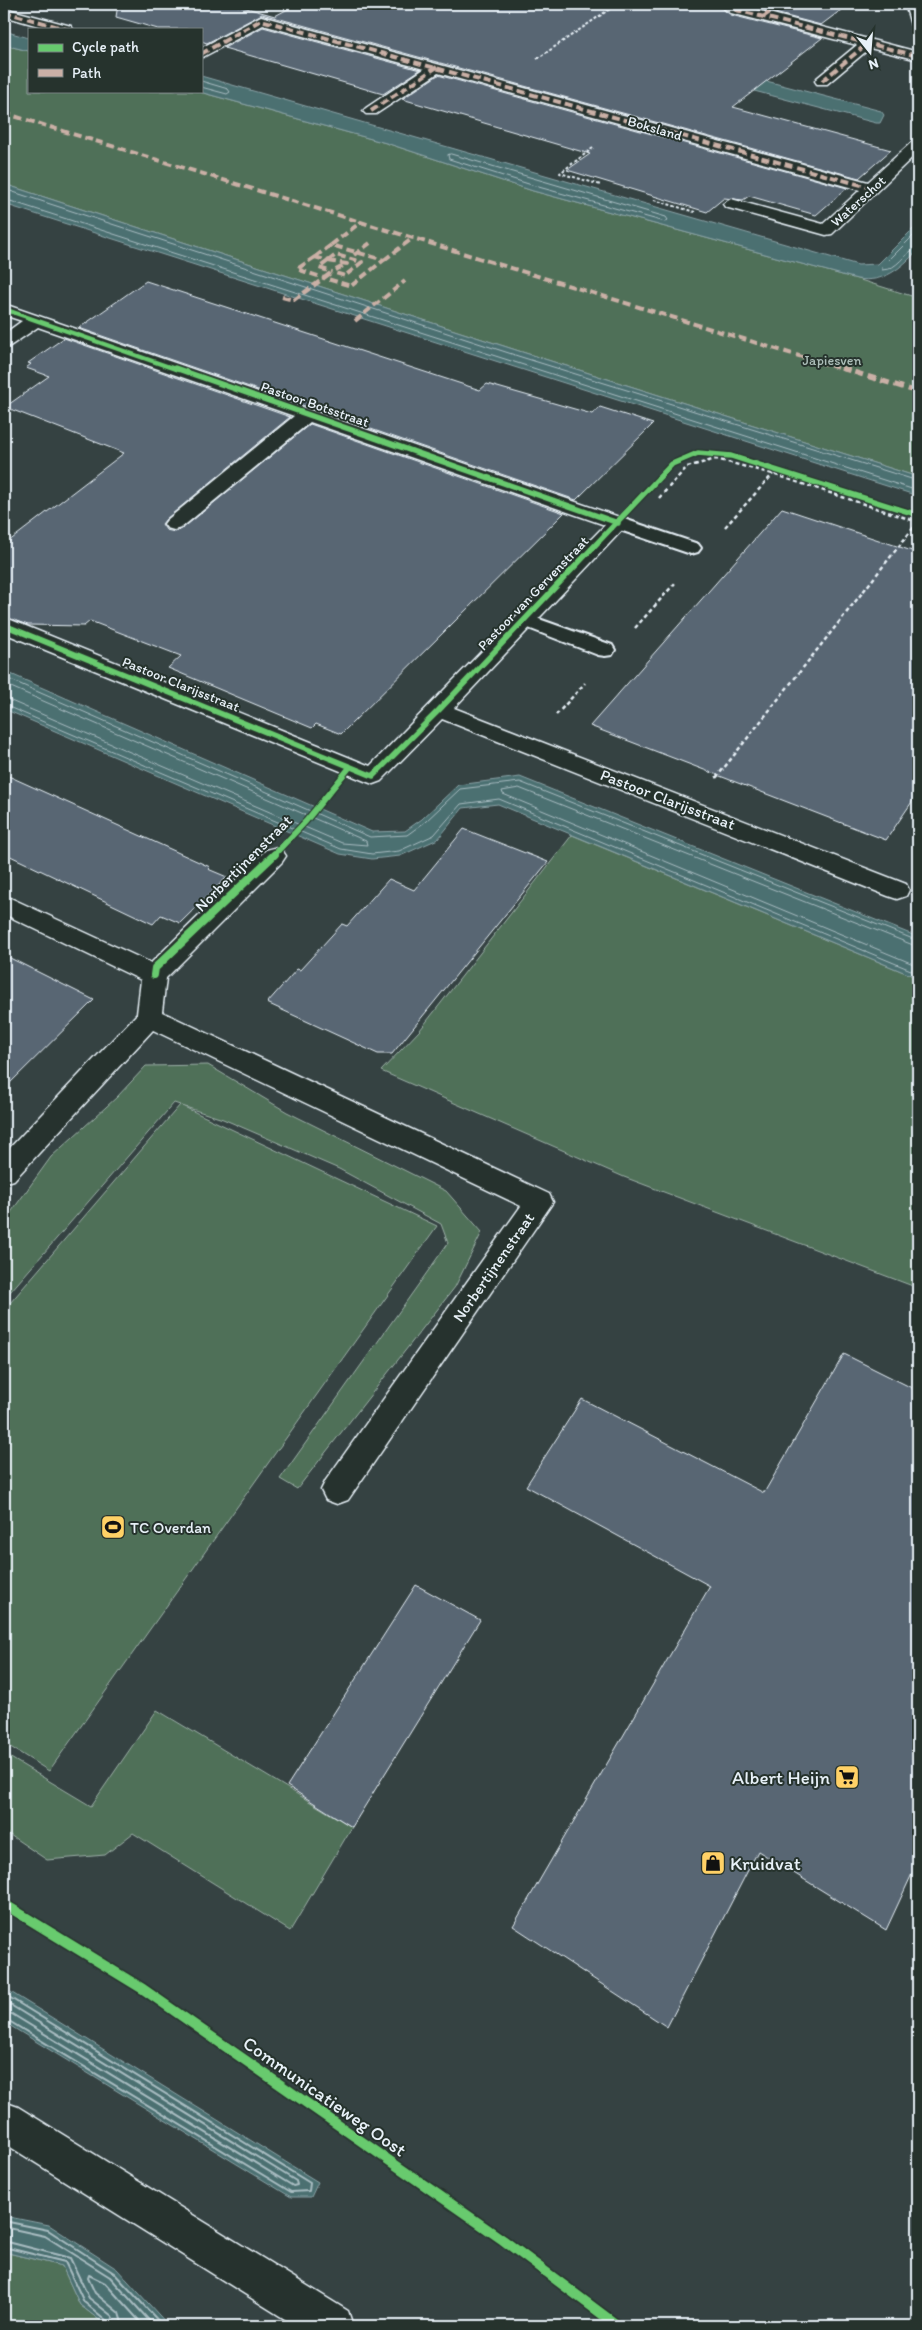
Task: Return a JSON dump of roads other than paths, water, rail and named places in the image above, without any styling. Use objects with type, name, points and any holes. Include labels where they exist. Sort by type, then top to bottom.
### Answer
[{"type":"street","points":[[724,4],[736,10],[918,56]]},
{"type":"street","points":[[763,17],[781,4]]},
{"type":"street","points":[[912,4],[918,24]]},
{"type":"street","points":[[4,12],[62,28]]},
{"type":"street","name":"Boksland","points":[[202,53],[261,20],[872,188]]},
{"type":"street","points":[[822,81],[868,43]]},
{"type":"street","points":[[371,111],[437,67]]},
{"type":"street","name":"Waterschot","points":[[731,204],[826,230],[918,144]]},
{"type":"street","name":"Pastoor Botsstraat","points":[[4,309],[618,523]]},
{"type":"street","points":[[4,342],[36,320]]},
{"type":"street","name":"Pastoor Botsstraat","points":[[174,524],[307,415]]},
{"type":"street","name":"Pastoor van Gervenstraat","points":[[350,767],[373,776],[618,523]]},
{"type":"street","name":"Pastoor Clarijsstraat","points":[[4,625],[350,767]]},
{"type":"street","name":"Pastoor Clarijsstraat","points":[[439,710],[897,890]]},
{"type":"street","points":[[4,1172],[149,1017],[154,975],[274,856]]},
{"type":"street","points":[[4,904],[154,975]]},
{"type":"street","name":"Norbertijnenstraat","points":[[149,1017],[539,1202],[337,1490]]},
{"type":"street","points":[[4,2121],[334,2326]]},
{"type":"lane","points":[[618,523],[691,548]]},
{"type":"lane","points":[[525,620],[604,650]]},
{"type":"water","points":[[423,4],[472,4],[881,111],[884,115],[880,123],[876,123]]},
{"type":"water","points":[[4,31],[28,38],[28,51],[4,45]]},
{"type":"water","points":[[202,76],[858,265],[878,264],[918,224],[918,250],[898,269],[883,277],[867,280],[857,279],[533,191],[386,143],[200,92],[202,92]]},
{"type":"water","points":[[4,184],[519,351],[918,477],[918,496],[4,204]]},
{"type":"water","points":[[4,671],[372,832],[405,831],[422,819],[458,785],[520,777],[918,937],[918,978],[498,804],[463,808],[438,839],[400,856],[372,859],[340,854],[4,709]]},
{"type":"water","points":[[4,1988],[318,2182],[311,2197],[291,2197],[4,2022]]},
{"type":"water","points":[[4,2216],[49,2225],[117,2269],[169,2326],[107,2326],[80,2305],[62,2266],[4,2252]]},
{"type":"place","name":"TC Overdan","points":[[113,1527]]},
{"type":"place","name":"Albert Heijn","points":[[847,1777]]},
{"type":"place","name":"Kruidvat","points":[[713,1863]]},
{"type":"park label","name":"Japiesven","points":[[832,360]]}]
